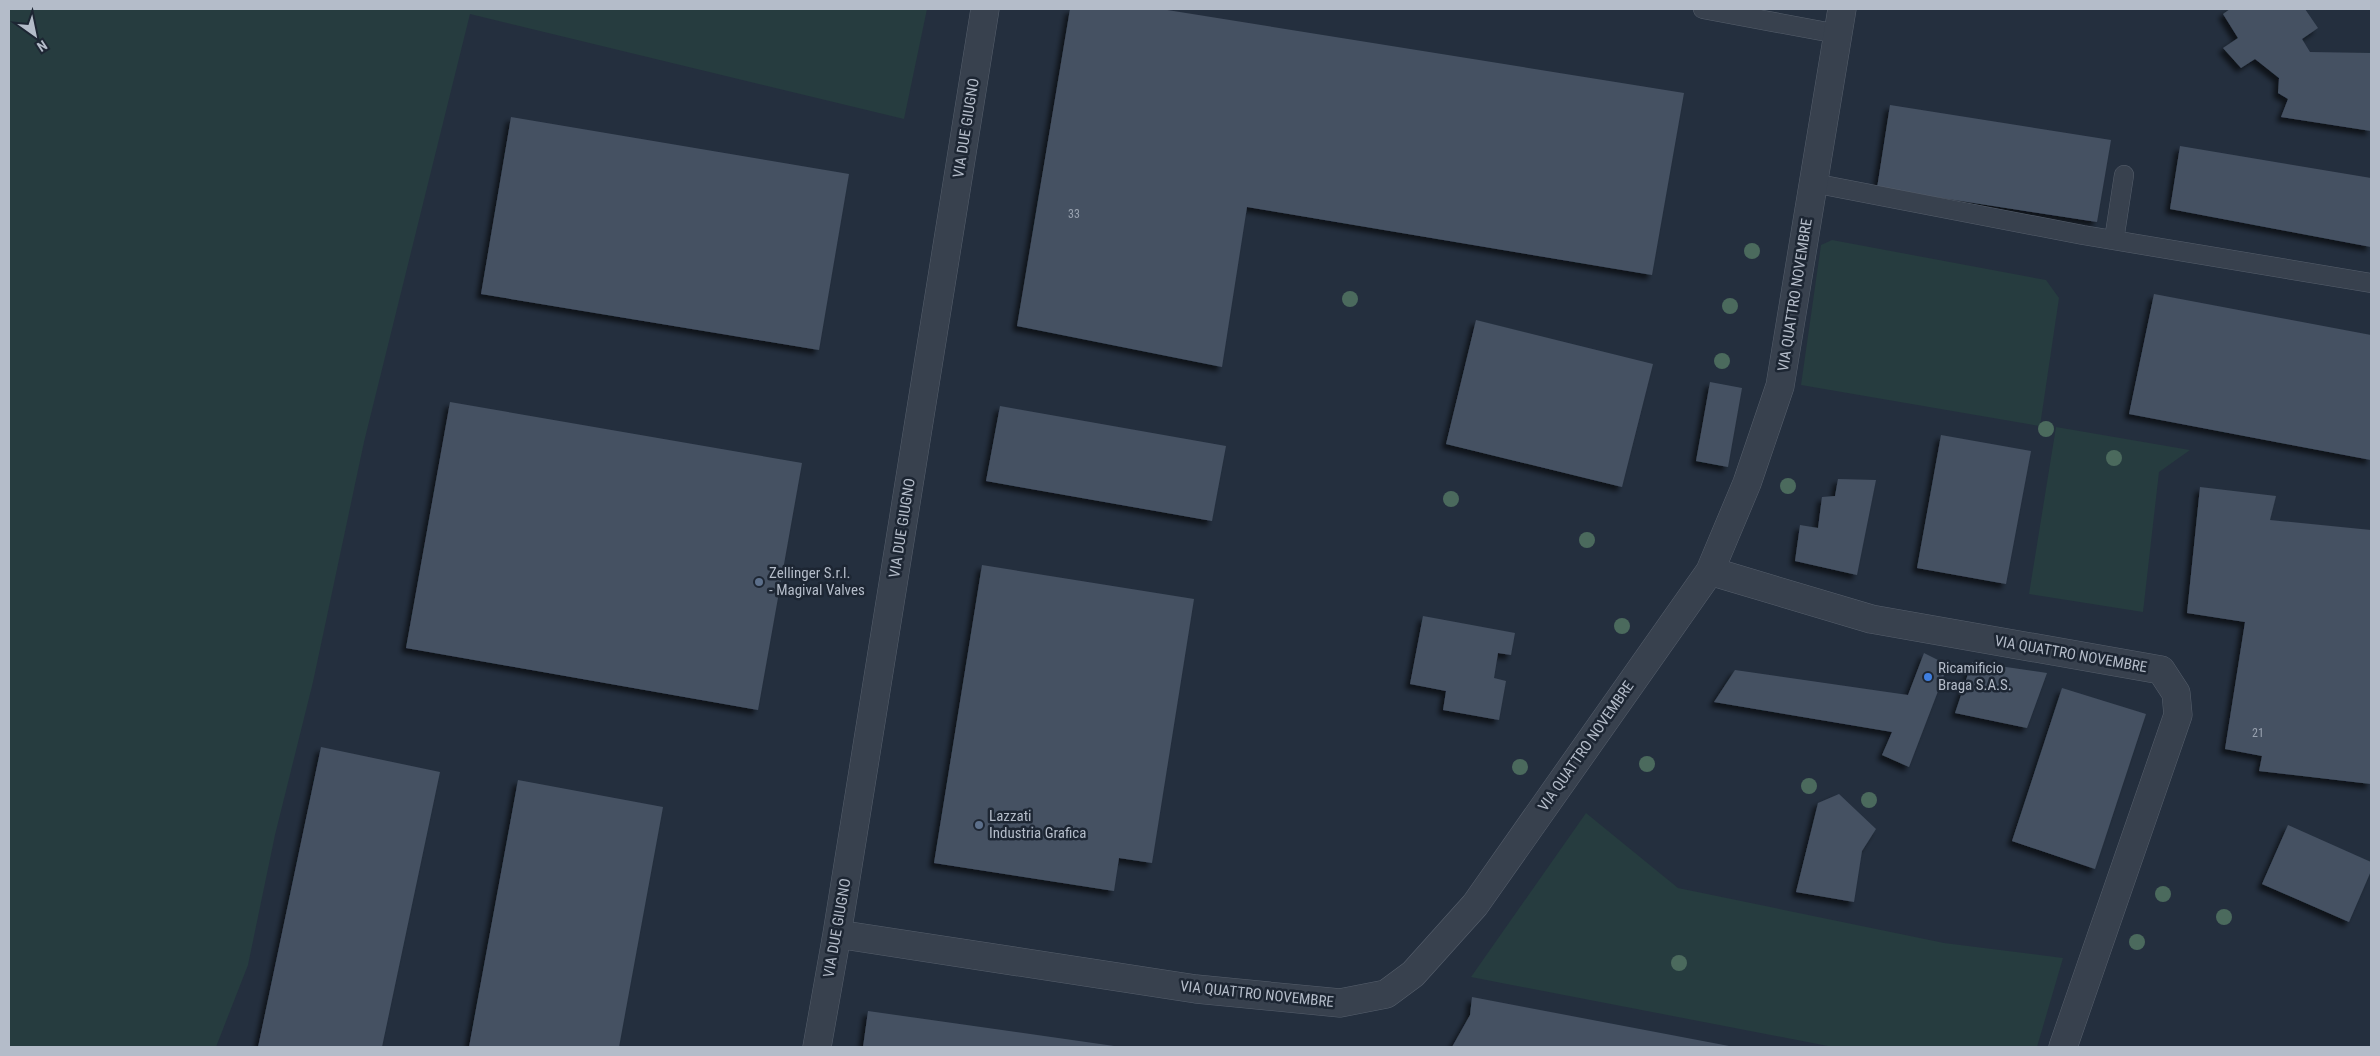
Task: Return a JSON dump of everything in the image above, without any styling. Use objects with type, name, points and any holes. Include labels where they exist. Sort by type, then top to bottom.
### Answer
[{"type":"street","name":"VIA DUE GIUGNO","points":[[816,1047],[837,934],[985,9]]},
{"type":"street","name":"VIA QUATTRO NOVEMBRE","points":[[837,934],[1196,989],[1340,1004],[1386,994],[1414,974],[1475,905],[1710,570],[1748,483],[1780,386],[1840,21]]},
{"type":"street","name":"VIA QUATTRO NOVEMBRE","points":[[1710,570],[1870,619],[2161,670],[2176,693],[2178,715],[2063,1047]]},
{"type":"lane","points":[[1703,9],[1840,21]]},
{"type":"lane","points":[[2114,240],[2124,175]]},
{"type":"lane","points":[[1813,183],[2114,240],[2371,283]]},
{"type":"green space","points":[[9,9],[927,9],[904,119],[470,14],[364,442],[313,682],[275,835],[248,965],[216,1047],[9,1047]]},
{"type":"green space","points":[[1832,240],[2046,280],[2059,298],[2040,426],[1801,385],[1821,245]]},
{"type":"green space","points":[[2056,427],[2190,450],[2159,472],[2143,612],[2029,594]]},
{"type":"green space","points":[[1586,813],[1678,888],[1944,943],[2063,958],[2037,1047],[1833,1047],[1471,977]]},
{"type":"building","points":[[1070,9],[1161,9],[1684,93],[1652,275],[1247,207],[1222,367],[1017,326]]},
{"type":"building","points":[[2230,9],[2305,9],[2318,28],[2302,39],[2310,52],[2371,53],[2371,131],[2281,117],[2288,99],[2278,93],[2279,78],[2255,59],[2241,68],[2223,48],[2238,38],[2223,14]]},
{"type":"building","points":[[1890,105],[2111,140],[2097,222],[1877,188]]},
{"type":"building","points":[[511,117],[849,174],[819,350],[481,294]]},
{"type":"building","points":[[2180,146],[2371,178],[2371,247],[2170,209]]},
{"type":"building","points":[[2154,294],[2371,335],[2371,460],[2129,414]]},
{"type":"building","points":[[1476,320],[1653,364],[1622,487],[1446,444]]},
{"type":"building","points":[[1710,382],[1742,388],[1728,467],[1696,461]]},
{"type":"building","points":[[450,402],[802,463],[758,710],[406,648]]},
{"type":"building","points":[[1000,406],[1226,446],[1212,521],[986,481]]},
{"type":"building","points":[[1941,435],[2031,451],[2006,584],[1917,568]]},
{"type":"building","points":[[1838,479],[1876,480],[1857,575],[1795,561],[1800,525],[1818,528],[1822,497],[1835,496]]},
{"type":"building","points":[[2200,487],[2276,496],[2270,520],[2371,530],[2371,784],[2259,771],[2262,756],[2225,749],[2245,622],[2187,613]]},
{"type":"building","points":[[982,565],[1194,599],[1152,863],[1119,858],[1114,891],[934,863]]},
{"type":"building","points":[[1423,616],[1515,633],[1511,655],[1498,653],[1494,678],[1506,681],[1499,720],[1443,710],[1446,691],[1410,684]]},
{"type":"building","points":[[1924,653],[1948,665],[1909,767],[1882,755],[1892,732],[1714,702],[1735,670],[1908,695]]},
{"type":"building","points":[[1972,662],[2047,673],[2027,728],[1955,713]]},
{"type":"building","points":[[2062,688],[2146,714],[2095,869],[2012,841]]},
{"type":"building","points":[[321,747],[440,772],[382,1047],[258,1047]]},
{"type":"building","points":[[518,780],[663,807],[619,1047],[469,1047]]},
{"type":"building","points":[[1839,794],[1876,829],[1862,851],[1854,902],[1796,892],[1818,803]]},
{"type":"building","points":[[2288,825],[2371,862],[2371,871],[2349,922],[2262,884]]},
{"type":"building","points":[[1472,997],[1729,1047],[1452,1047],[1470,1015]]},
{"type":"building","points":[[868,1011],[1114,1046],[1114,1047],[863,1047]]},
{"type":"place","name":"Zellinger S.r.l. - Magival Valves","points":[[759,582]]},
{"type":"place","name":"Ricamificio Braga S.A.S.","points":[[1928,677]]},
{"type":"place","name":"Lazzati Industria Grafica","points":[[979,825]]}]
